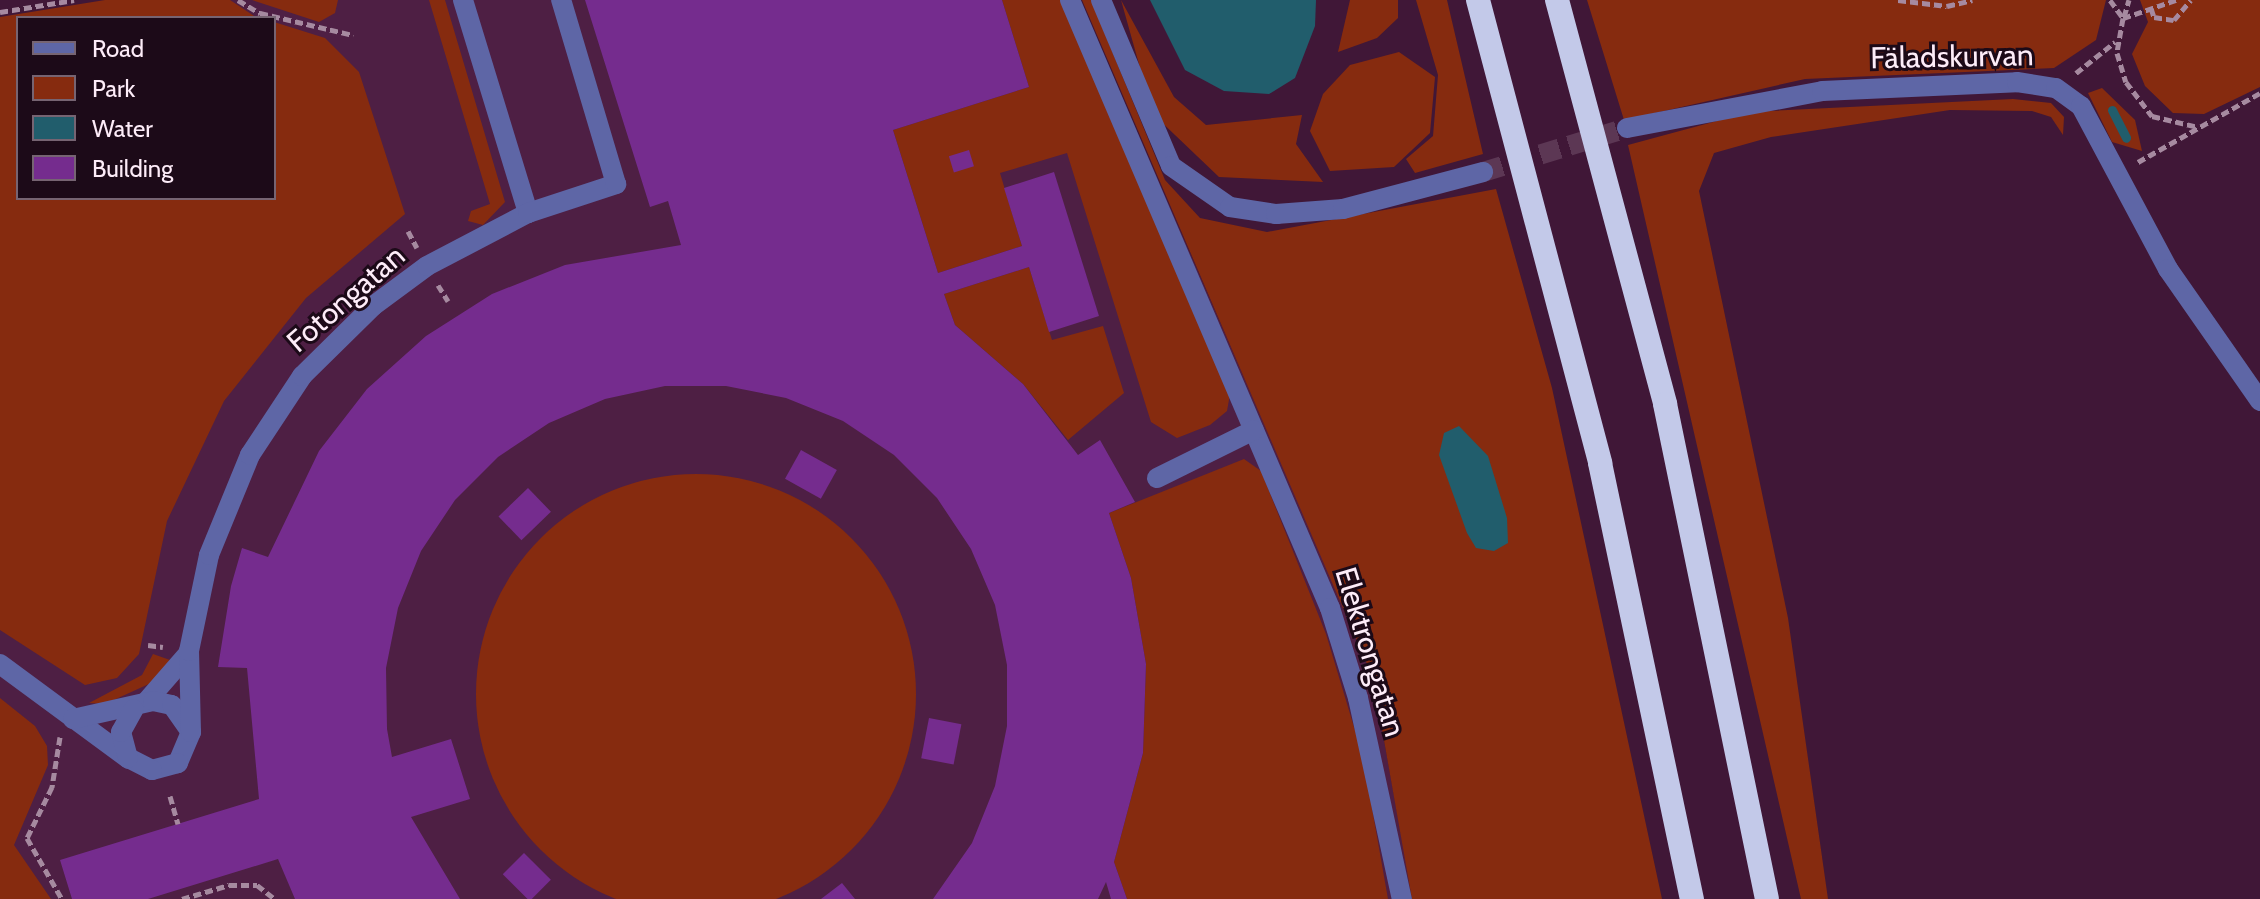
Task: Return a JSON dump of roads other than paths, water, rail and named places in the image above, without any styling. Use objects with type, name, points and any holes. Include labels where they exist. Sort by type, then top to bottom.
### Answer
[{"type":"highway","points":[[1478,0],[1600,463],[1692,899]]},
{"type":"highway","points":[[1557,0],[1665,404],[1767,899]]},
{"type":"street","points":[[463,0],[528,213]]},
{"type":"street","name":"Fotongatan","points":[[191,732],[189,651],[224,512],[295,386],[405,281],[528,213],[616,184],[561,0]]},
{"type":"street","name":"Elektrongatan","points":[[1070,0],[1335,623],[1402,899]]},
{"type":"street","points":[[1101,0],[1171,166],[1230,207],[1276,214],[1343,209],[1483,172]]},
{"type":"street","name":"Fäladskurvan","points":[[1627,128],[1810,92],[2017,82],[2056,88],[2081,106],[2168,269],[2260,401]]},
{"type":"street","points":[[1157,478],[1254,430]]},
{"type":"street","name":"Fotongatan","points":[[134,763],[121,732],[140,705],[189,651]]},
{"type":"street","points":[[0,664],[73,719],[134,763],[152,770],[172,767],[191,732],[178,709],[140,705],[73,719]]},
{"type":"water","points":[[1150,0],[1316,0],[1315,26],[1295,78],[1269,94],[1224,91],[1185,70]]},
{"type":"water","points":[[1459,426],[1488,456],[1507,518],[1508,543],[1494,551],[1476,548],[1467,533],[1439,455],[1444,433]]},
{"type":"waterway","points":[[2112,110],[2126,138]]},
{"type":"tunnel","points":[[1483,172],[1627,128]]}]
